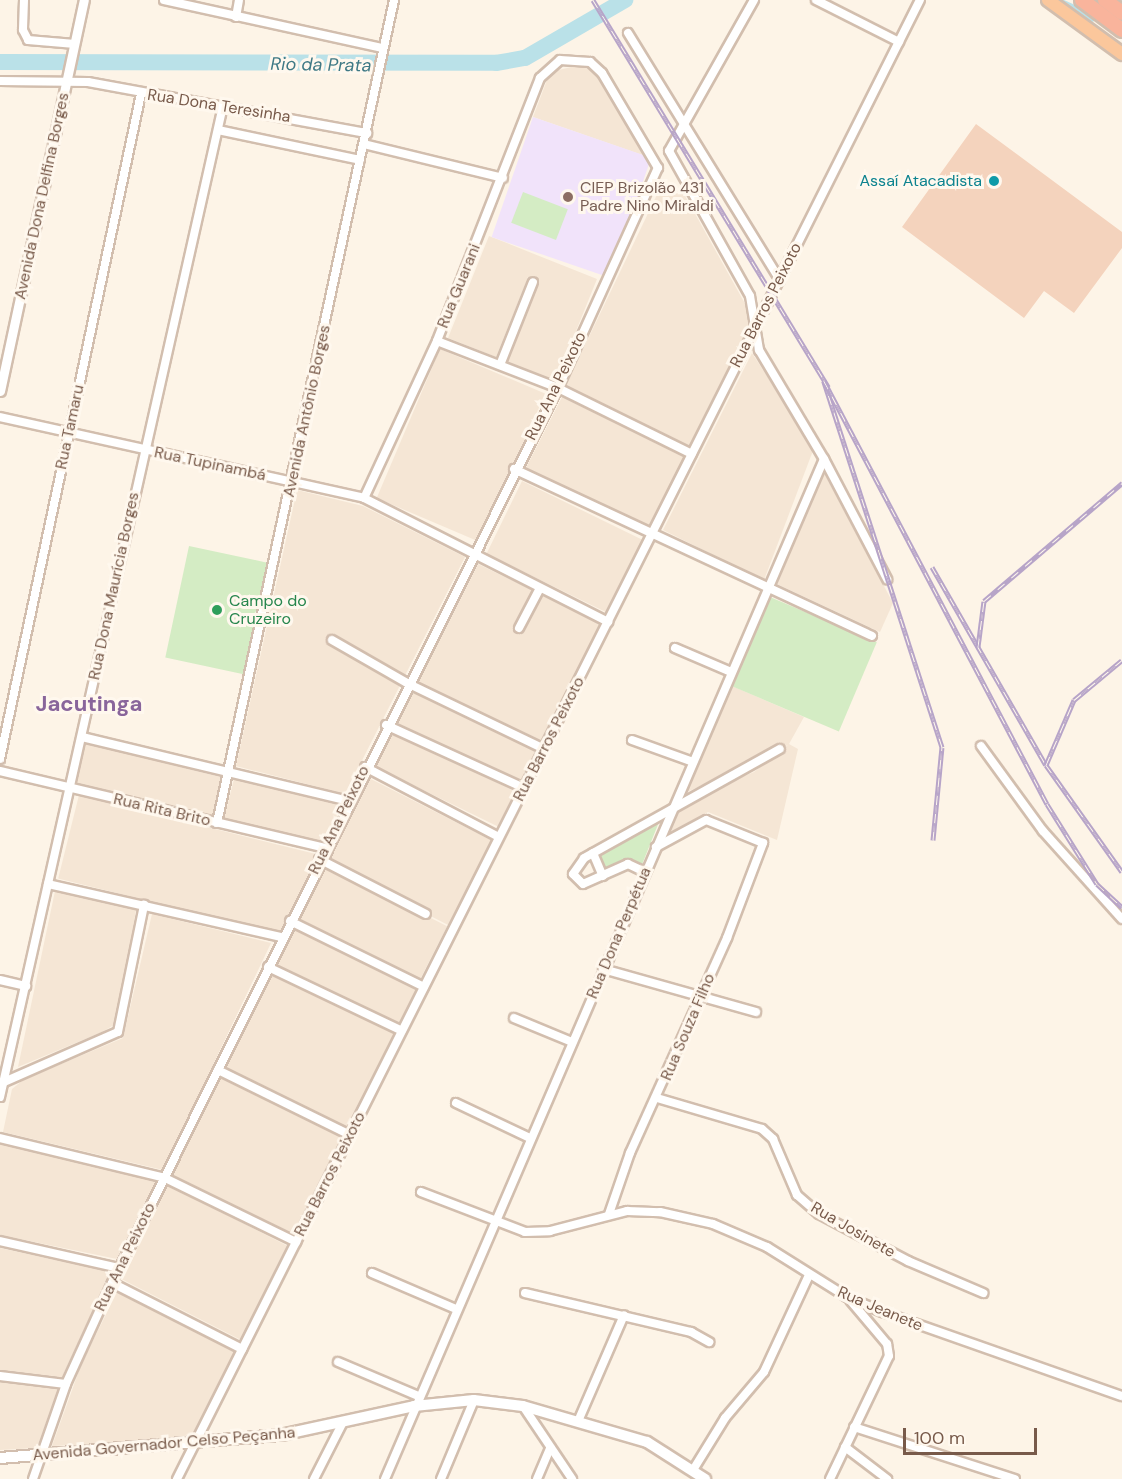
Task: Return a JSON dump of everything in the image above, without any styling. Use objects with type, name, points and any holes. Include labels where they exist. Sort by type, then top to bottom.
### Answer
[{"type":"highway","points":[[1048,0],[1122,54]]},
{"type":"highway","points":[[1082,0],[1122,30]]},
{"type":"highway","points":[[1105,0],[1122,13]]},
{"type":"main road","name":"Avenida Governador Celso Peçanha","points":[[0,1458],[194,1444],[342,1424],[416,1401],[474,1400],[523,1406],[579,1419],[647,1442],[705,1479]]},
{"type":"street","points":[[24,0],[23,30],[28,40],[74,48]]},
{"type":"street","name":"Avenida Dona Delfina Borges","points":[[0,392],[84,0]]},
{"type":"street","points":[[164,0],[383,52]]},
{"type":"street","points":[[236,17],[239,0]]},
{"type":"street","name":"Avenida Antônio Borges","points":[[217,823],[381,70],[394,0]]},
{"type":"street","points":[[754,0],[669,151],[750,296],[759,350],[824,459],[887,579]]},
{"type":"street","points":[[816,0],[899,42]]},
{"type":"street","name":"Rua Barros Peixoto","points":[[177,1479],[920,0]]},
{"type":"street","points":[[628,33],[684,128],[780,280]]},
{"type":"street","name":"Rua Guarani","points":[[364,498],[437,341],[545,70],[566,59],[597,68],[658,168]]},
{"type":"street","name":"Rua Dona Teresinha","points":[[0,81],[66,82],[222,110],[250,109],[367,133]]},
{"type":"street","name":"Rua Tamaru","points":[[0,759],[141,94]]},
{"type":"street","name":"Rua Dona Maurícia Borges","points":[[0,1097],[222,110]]},
{"type":"street","points":[[218,130],[360,160]]},
{"type":"street","points":[[364,144],[503,178]]},
{"type":"street","name":"Rua Ana Peixoto","points":[[33,1479],[66,1384],[119,1268],[218,1070],[319,859],[514,469],[558,388],[658,168]]},
{"type":"street","points":[[500,365],[533,282]]},
{"type":"street","points":[[437,341],[558,388],[692,454]]},
{"type":"street","name":"Rua Tupinambá","points":[[0,417],[364,498],[608,622]]},
{"type":"street","name":"Rua Dona Perpétua","points":[[385,1479],[416,1401],[824,459]]},
{"type":"street","points":[[514,469],[872,636]]},
{"type":"street","points":[[519,628],[540,588]]},
{"type":"street","points":[[332,640],[407,683],[544,748]]},
{"type":"street","points":[[675,648],[731,672]]},
{"type":"street","points":[[386,725],[524,788]]},
{"type":"street","points":[[82,736],[348,801]]},
{"type":"street","points":[[632,740],[693,762]]},
{"type":"street","points":[[981,746],[1043,831],[1122,919]]},
{"type":"street","points":[[645,872],[628,864],[583,884],[573,878],[580,862],[593,853],[780,749]]},
{"type":"street","points":[[365,767],[500,837]]},
{"type":"street","name":"Rua Rita Brito","points":[[0,771],[325,848]]},
{"type":"street","name":"Rua Souza Filho","points":[[609,1214],[630,1153],[657,1098],[747,892],[761,853],[761,839],[706,820],[656,847]]},
{"type":"street","points":[[593,853],[603,876]]},
{"type":"street","points":[[319,859],[426,914]]},
{"type":"street","points":[[48,884],[282,937]]},
{"type":"street","points":[[4,1082],[117,1032],[144,904]]},
{"type":"street","points":[[290,921],[424,987]]},
{"type":"street","points":[[268,967],[402,1031]]},
{"type":"street","points":[[603,969],[699,998],[756,1012]]},
{"type":"street","points":[[0,980],[26,986]]},
{"type":"street","points":[[514,1018],[572,1042]]},
{"type":"street","points":[[218,1070],[350,1135]]},
{"type":"street","name":"Rua Josinete","points":[[657,1098],[762,1129],[773,1139],[797,1195],[819,1214],[888,1251],[983,1293]]},
{"type":"street","points":[[456,1103],[530,1138]]},
{"type":"street","points":[[0,1138],[165,1178],[296,1242]]},
{"type":"street","name":"Rua Jeanete","points":[[421,1192],[493,1223],[537,1233],[609,1214],[660,1212],[713,1224],[768,1247],[847,1297],[1122,1396]]},
{"type":"street","points":[[0,1241],[119,1268]]},
{"type":"street","points":[[372,1272],[456,1309]]},
{"type":"street","points":[[693,1470],[725,1418],[764,1372],[809,1275]]},
{"type":"street","points":[[112,1283],[242,1349]]},
{"type":"street","points":[[525,1293],[691,1332],[709,1342]]},
{"type":"street","points":[[830,1479],[889,1349],[847,1297]]},
{"type":"street","points":[[579,1419],[624,1315]]},
{"type":"street","points":[[338,1362],[416,1401]]},
{"type":"street","points":[[0,1376],[66,1384]]},
{"type":"street","points":[[441,1479],[474,1400]]},
{"type":"street","points":[[523,1406],[572,1479]]},
{"type":"street","points":[[314,1479],[342,1424]]},
{"type":"street","points":[[854,1427],[1015,1479]]},
{"type":"street","points":[[845,1447],[887,1479]]},
{"type":"street","points":[[537,1479],[550,1448]]},
{"type":"shaded area","points":[[584,64],[597,69],[651,158],[533,117],[550,72]]},
{"type":"shaded area","name":"CIEP Brizolão 431 Padre Nino Miraldi","points":[[533,117],[651,158],[610,278],[492,237]]},
{"type":"shaded area","points":[[663,182],[683,192],[753,318],[690,449],[565,387]]},
{"type":"shaded area","points":[[489,236],[597,279],[555,383],[504,363],[537,280],[528,277],[496,357],[448,338]]},
{"type":"shaded area","points":[[440,349],[545,394],[482,543],[377,498]]},
{"type":"shaded area","points":[[752,353],[814,448],[764,580],[663,530]]},
{"type":"shaded area","points":[[563,395],[684,457],[646,531],[525,469]]},
{"type":"shaded area","points":[[824,473],[893,603],[880,632],[777,584]]},
{"type":"shaded area","points":[[522,481],[643,540],[608,613],[486,554]]},
{"type":"shaded area","points":[[297,490],[363,506],[465,557],[345,794],[236,766]]},
{"type":"shaded area","points":[[478,564],[534,591],[515,629],[520,632],[540,594],[603,625],[542,745],[418,683]]},
{"type":"shaded area","points":[[732,686],[804,717],[789,744],[798,749],[777,840],[708,812],[669,834],[681,803],[754,772],[788,745],[685,793]]},
{"type":"shaded area","points":[[413,688],[537,748],[520,784],[396,723]]},
{"type":"shaded area","points":[[391,731],[515,791],[498,827],[374,766]]},
{"type":"shaded area","points":[[84,743],[222,777],[212,817],[74,783]]},
{"type":"shaded area","points":[[369,778],[494,842],[451,926],[326,863]]},
{"type":"shaded area","points":[[234,779],[340,805],[330,845],[224,819]]},
{"type":"shaded area","points":[[79,795],[316,854],[295,937],[58,878]]},
{"type":"shaded area","points":[[325,864],[447,926],[418,983],[296,921]]},
{"type":"shaded area","points":[[55,891],[136,910],[119,1012],[114,1025],[102,1032],[18,1067]]},
{"type":"shaded area","points":[[152,914],[271,943],[163,1170],[3,1132],[12,1089],[23,1080],[123,1038]]},
{"type":"shaded area","points":[[295,928],[419,988],[401,1026],[277,966]]},
{"type":"shaded area","points":[[271,972],[395,1032],[348,1129],[224,1068]]},
{"type":"shaded area","points":[[220,1076],[344,1136],[296,1235],[172,1175]]},
{"type":"shaded area","points":[[0,1144],[159,1179],[117,1259],[0,1235]]},
{"type":"shaded area","points":[[168,1185],[289,1247],[242,1340],[120,1279]]},
{"type":"shaded area","points":[[0,1248],[111,1272],[61,1379],[0,1371]]},
{"type":"shaded area","points":[[118,1290],[237,1351],[192,1440],[52,1446],[81,1365]]},
{"type":"shaded area","points":[[0,1378],[59,1386],[37,1448],[0,1450]]},
{"type":"green space","points":[[523,192],[568,209],[556,240],[511,223]]},
{"type":"green space","name":"Campo do Cruzeiro","points":[[189,546],[267,563],[244,674],[165,658]]},
{"type":"green space","points":[[770,597],[877,642],[839,732],[732,686]]},
{"type":"green space","points":[[659,822],[641,867],[626,862],[603,871],[598,857]]},
{"type":"building","name":"Assaí Atacadista","points":[[976,124],[1122,232],[1122,248],[1074,313],[1044,291],[1024,318],[902,227]]},
{"type":"waterway","name":"Rio da Prata","points":[[0,62],[496,63],[525,58],[625,0]]},
{"type":"waterway","name":"Rio da Prata","points":[[1060,7],[1082,17],[1122,3]]},
{"type":"railway","points":[[593,0],[828,387]]},
{"type":"railway","points":[[933,840],[942,747],[824,381],[1047,804],[1097,884],[1122,907]]},
{"type":"railway","points":[[978,647],[984,601],[1122,483]]},
{"type":"railway","points":[[932,567],[1046,765],[1122,872]]},
{"type":"railway","points":[[1046,765],[1074,700],[1122,660]]},
{"type":"place","name":"Assaí Atacadista","points":[[994,181]]},
{"type":"place","name":"CIEP Brizolão 431 Padre Nino Miraldi","points":[[568,197]]},
{"type":"place","name":"Campo do Cruzeiro","points":[[217,610]]},
{"type":"district","name":"Jacutinga","points":[[89,704]]}]
